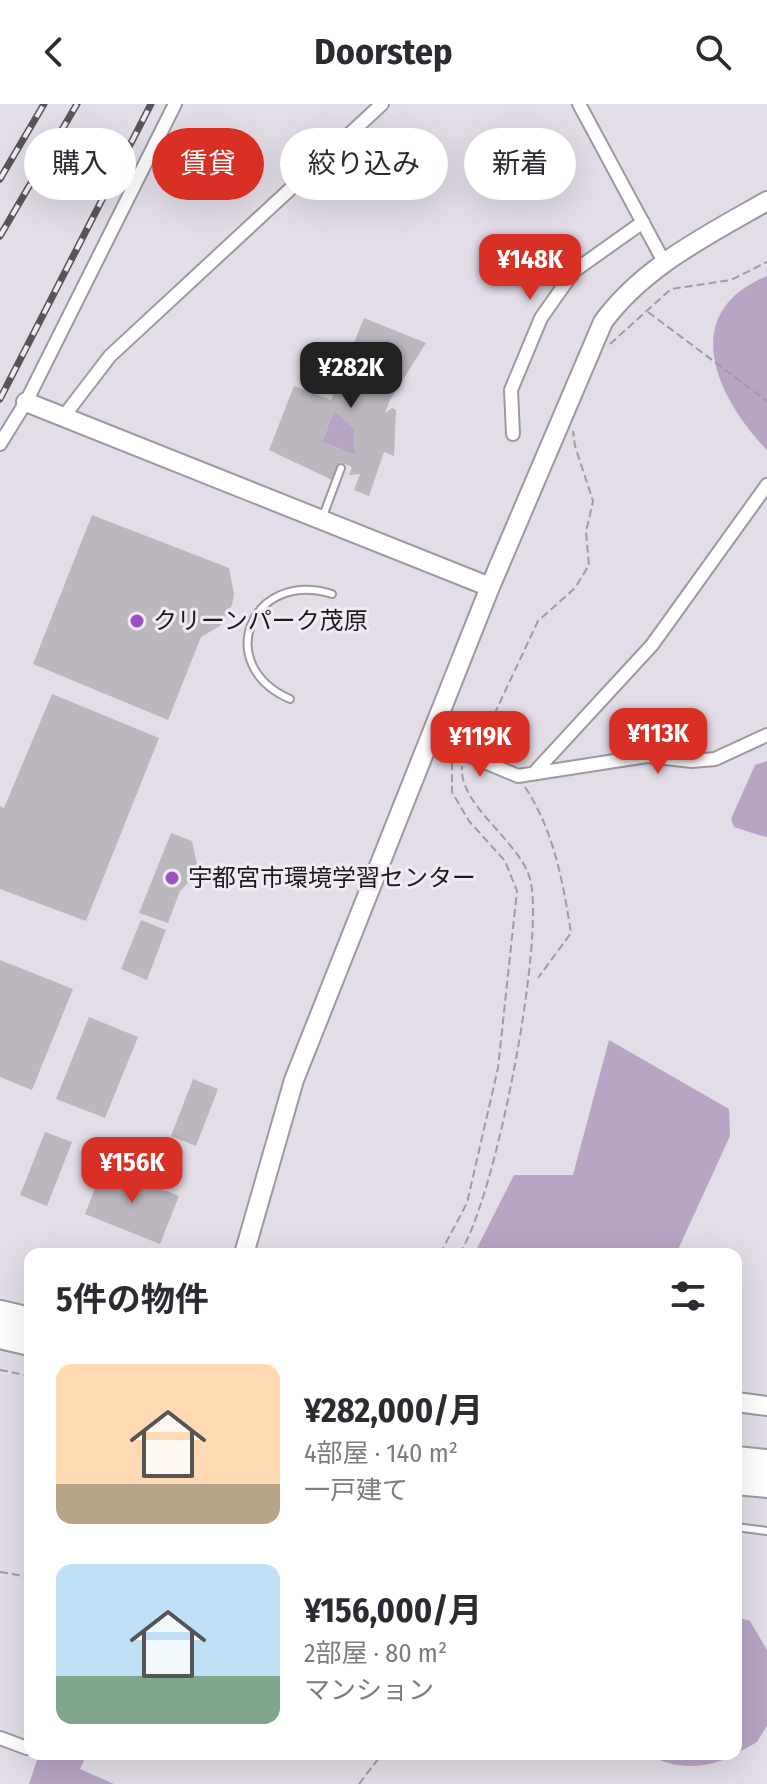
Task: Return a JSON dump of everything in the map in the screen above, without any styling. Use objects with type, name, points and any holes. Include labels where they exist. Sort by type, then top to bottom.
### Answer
[{"type":"highway","points":[[0,1313],[24,1319]]},
{"type":"highway","points":[[0,1336],[24,1342]]},
{"type":"highway","points":[[742,1460],[767,1462]]},
{"type":"highway","points":[[742,1483],[767,1485]]},
{"type":"street","points":[[0,444],[26,402],[175,104]]},
{"type":"street","points":[[64,416],[110,356],[382,104]]},
{"type":"street","points":[[579,104],[664,262]]},
{"type":"street","points":[[246,1248],[294,1080],[490,587],[603,322],[615,306],[664,262],[767,201]]},
{"type":"street","points":[[513,434],[511,390],[541,318],[574,271],[643,222]]},
{"type":"street","points":[[26,402],[490,587]]},
{"type":"street","points":[[534,773],[652,645],[767,485]]},
{"type":"street","points":[[430,739],[518,776],[647,756],[692,761],[715,759],[767,735]]},
{"type":"street","points":[[0,1306],[24,1312]]},
{"type":"street","points":[[742,1403],[767,1406]]},
{"type":"street","points":[[0,1738],[24,1747]]},
{"type":"lane","points":[[321,519],[341,468]]},
{"type":"lane","points":[[290,699],[268,687],[254,668],[248,646],[252,621],[267,601],[290,590],[311,588],[332,594]]},
{"type":"lane","points":[[742,1528],[767,1531]]},
{"type":"path","points":[[608,346],[671,289],[731,280],[767,262]]},
{"type":"path","points":[[647,311],[767,401]]},
{"type":"path","points":[[443,1248],[467,1203],[498,1068],[517,891],[505,861],[469,821],[452,792],[463,753],[538,621],[575,588],[589,565],[586,532],[593,501],[575,446],[570,394]]},
{"type":"path","points":[[463,753],[461,775],[481,810],[517,851],[530,878],[535,926],[507,1105],[487,1185],[463,1248]]},
{"type":"path","points":[[518,776],[543,815],[564,891],[571,933],[538,978]]},
{"type":"path","points":[[0,1370],[24,1375]]},
{"type":"path","points":[[0,1572],[24,1576]]},
{"type":"path","points":[[359,1784],[377,1760]]},
{"type":"shaded area","points":[[767,276],[767,450],[733,406],[721,381],[714,357],[714,333],[722,311],[739,292]]},
{"type":"shaded area","points":[[334,410],[354,428],[355,455],[322,442]]},
{"type":"shaded area","points":[[767,761],[767,837],[734,827],[731,819],[755,765]]},
{"type":"shaded area","points":[[609,1040],[729,1109],[730,1136],[679,1248],[477,1248],[514,1175],[573,1175]]},
{"type":"shaded area","points":[[742,1619],[750,1621],[767,1650],[767,1726],[757,1742],[742,1751]]},
{"type":"shaded area","points":[[37,1760],[84,1760],[80,1769],[114,1784],[29,1784]]},
{"type":"shaded area","points":[[661,1760],[722,1760],[692,1766]]},
{"type":"building","points":[[364,318],[426,343],[385,413],[392,408],[396,410],[394,456],[384,452],[369,496],[354,490],[360,474],[349,475],[352,467],[340,462],[332,480],[269,450],[294,386],[331,400]],"holes":[[[334,410],[354,428],[355,455],[322,442]]]},
{"type":"building","name":"クリーンパーク茂原","points":[[92,515],[229,568],[234,594],[232,605],[220,626],[201,637],[168,720],[33,664]]},
{"type":"building","points":[[52,694],[159,738],[86,921],[0,889],[0,806],[4,808]]},
{"type":"building","name":"宇都宮市環境学習センター","points":[[171,833],[192,841],[197,864],[190,881],[180,891],[168,923],[139,913]]},
{"type":"building","points":[[141,920],[166,930],[147,980],[121,969]]},
{"type":"building","points":[[0,960],[73,989],[32,1090],[0,1077]]},
{"type":"building","points":[[89,1017],[138,1037],[105,1118],[56,1099]]},
{"type":"building","points":[[193,1079],[218,1089],[196,1146],[171,1136]]},
{"type":"building","points":[[45,1132],[72,1142],[47,1206],[20,1195]]},
{"type":"building","points":[[104,1166],[179,1196],[160,1244],[85,1214]]},
{"type":"railway","points":[[0,179],[44,104]]},
{"type":"railway","points":[[0,236],[77,104]]},
{"type":"railway","points":[[0,399],[151,104]]},
{"type":"place","name":"クリーンパーク茂原","points":[[137,621]]},
{"type":"place","name":"宇都宮市環境学習センター","points":[[172,878]]}]
